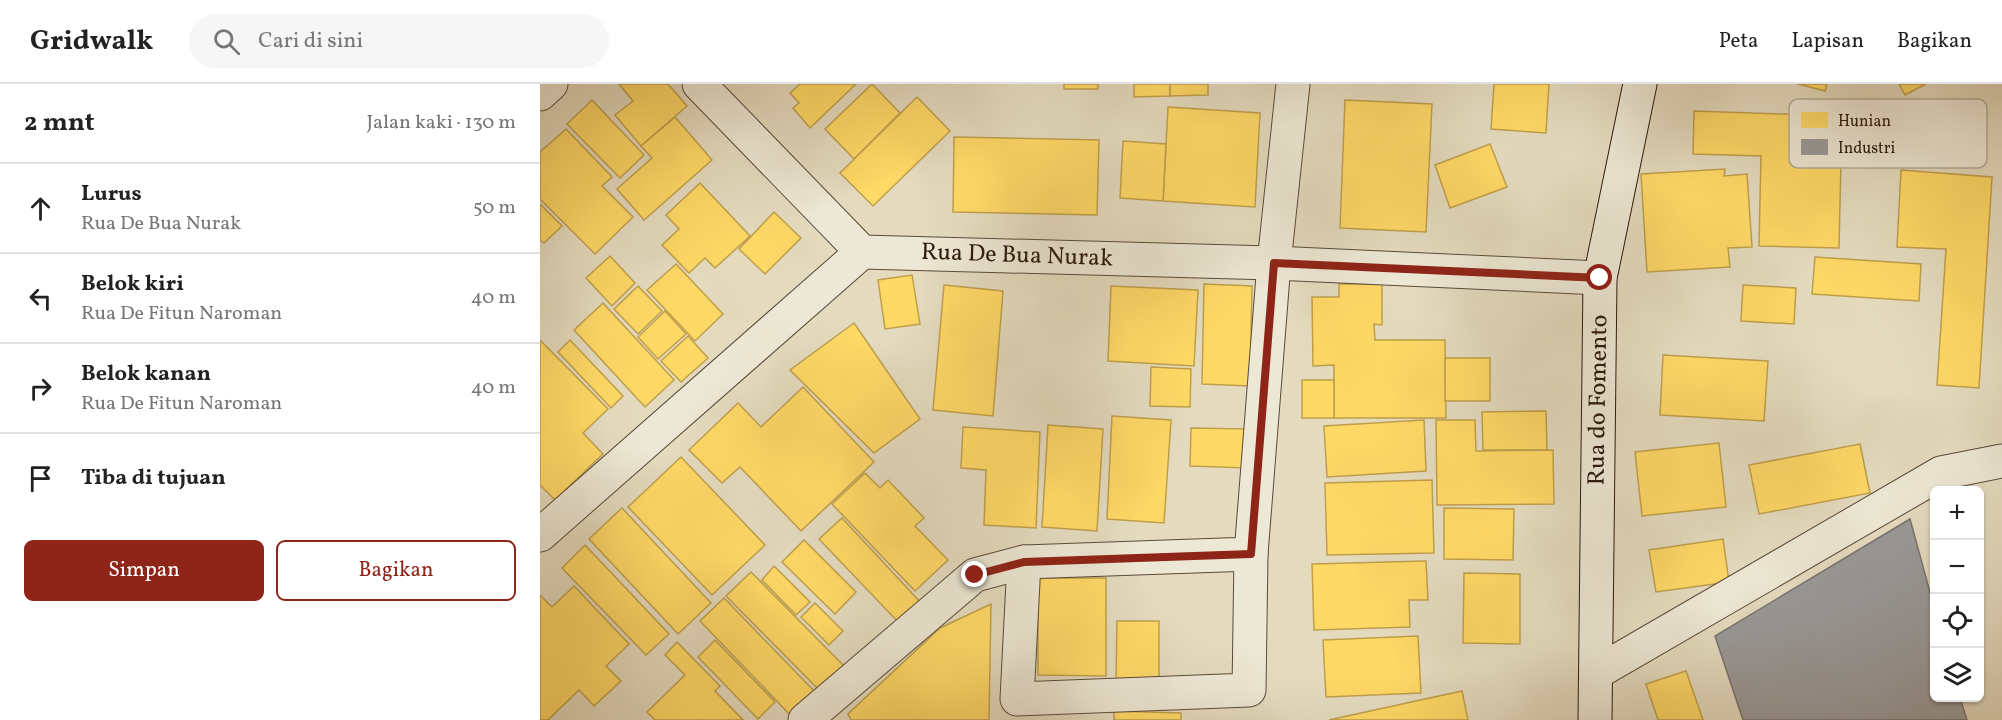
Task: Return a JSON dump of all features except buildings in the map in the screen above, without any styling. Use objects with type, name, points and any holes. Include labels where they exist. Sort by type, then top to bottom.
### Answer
[{"type":"street","points":[[540,94],[551,84]]},
{"type":"street","points":[[540,535],[862,252],[699,84]]},
{"type":"street","points":[[1024,562],[1017,699],[1249,690],[1251,554],[1274,263],[1293,84]]},
{"type":"street","name":"Rua do Fomento","points":[[1595,720],[1600,278],[1640,84]]},
{"type":"street","name":"Rua De Bua Nurak","points":[[862,252],[1274,263],[1600,278]]},
{"type":"street","points":[[1596,673],[1941,473],[2002,461]]},
{"type":"street","points":[[805,720],[975,575],[1024,562],[1251,554]]},
{"type":"route","points":[[975,575],[1024,562],[1251,554],[1274,263],[1600,278]]}]
